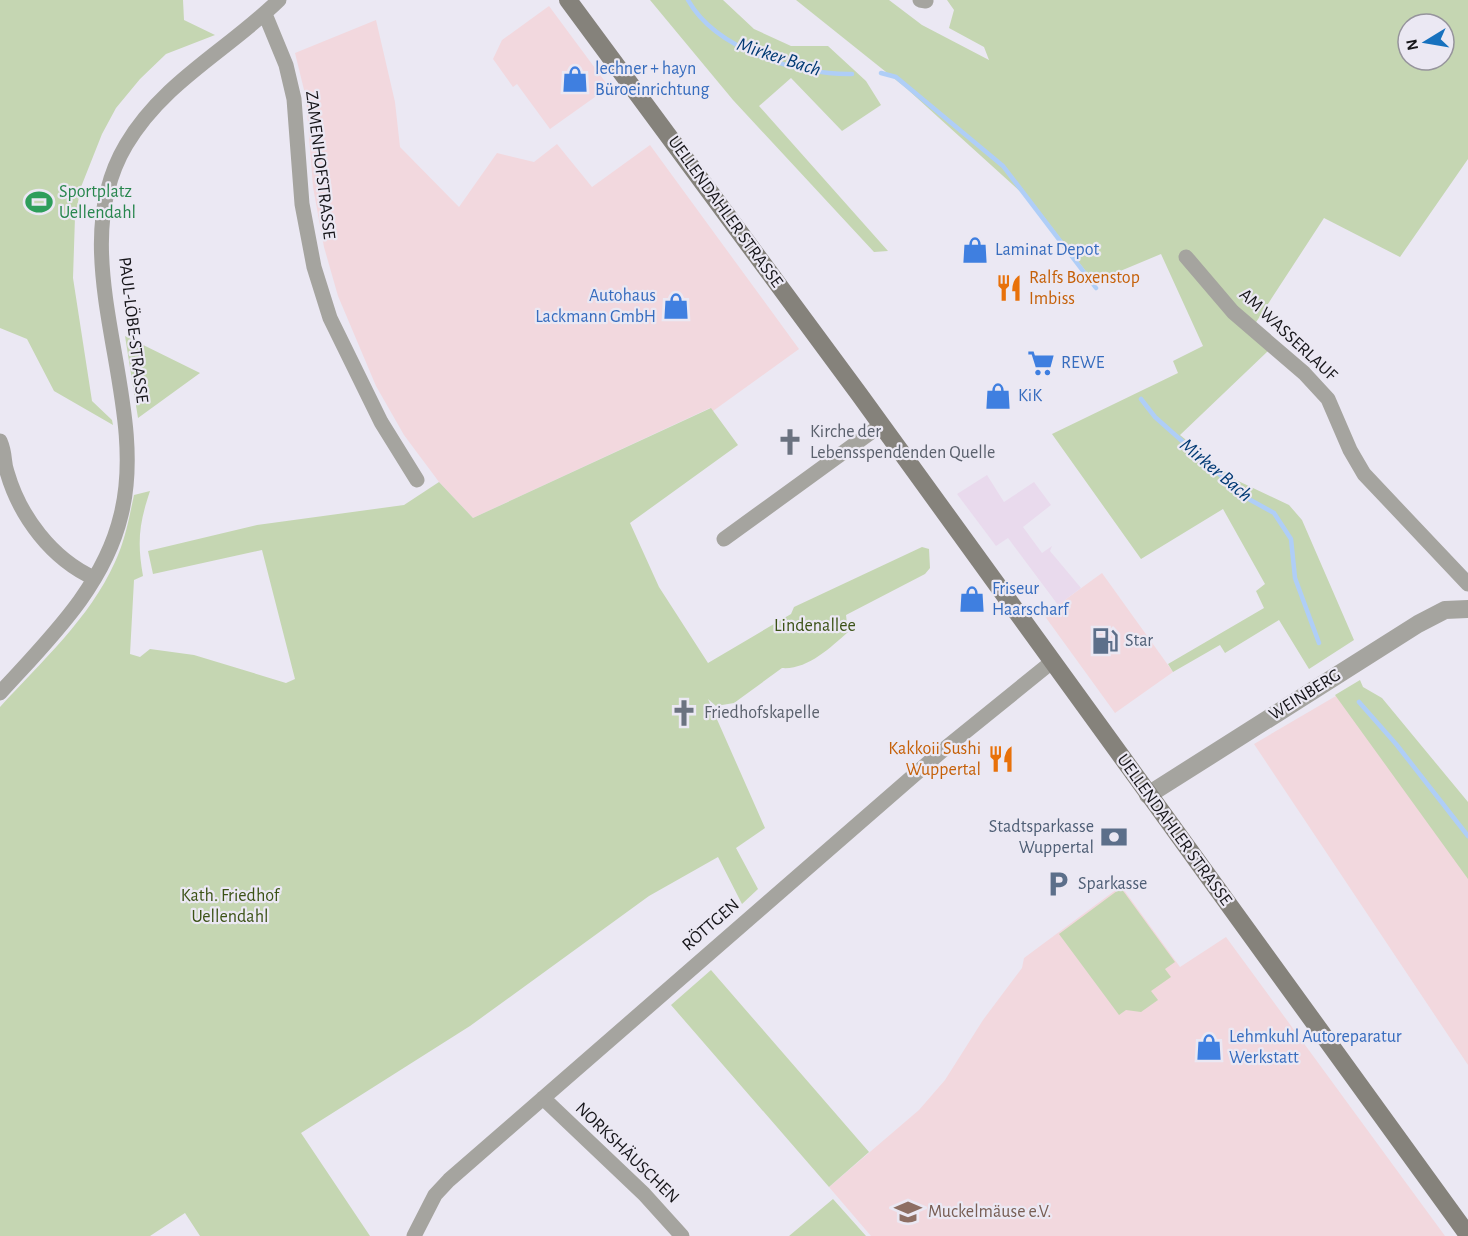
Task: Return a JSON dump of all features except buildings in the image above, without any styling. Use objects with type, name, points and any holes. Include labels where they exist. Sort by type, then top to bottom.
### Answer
[{"type":"main road","name":"UELLENDAHLER STRASSE","points":[[568,0],[881,425],[1468,1235]]},
{"type":"street","name":"PAUL-LÖBE-STRASSE","points":[[0,693],[80,603],[113,540],[127,485],[128,440],[104,281],[102,243],[104,210],[112,177],[124,147],[144,118],[168,92],[265,14],[279,0]]},
{"type":"street","name":"ZAMENHOFSTRASSE","points":[[265,14],[286,65],[294,99],[302,204],[314,267],[330,318],[381,422],[417,480]]},
{"type":"street","name":"AM WASSERLAUF","points":[[1186,257],[1233,312],[1304,373],[1328,399],[1350,450],[1364,474],[1468,584]]},
{"type":"street","points":[[724,539],[881,425]]},
{"type":"street","points":[[0,441],[6,455],[6,471],[39,535],[72,568],[94,578]]},
{"type":"street","name":"WEINBERG","points":[[1148,795],[1418,624],[1445,610],[1468,609]]},
{"type":"street","name":"RÖTTGEN","points":[[414,1236],[435,1195],[449,1180],[943,750],[1053,662]]},
{"type":"street","name":"NORKSHÄUSCHEN","points":[[543,1098],[644,1194],[682,1236]]},
{"type":"shaded area","points":[[549,6],[609,87],[550,129],[517,84],[513,87],[493,59],[502,40]]},
{"type":"shaded area","points":[[376,20],[395,102],[400,147],[459,207],[497,153],[534,162],[557,144],[592,187],[650,145],[799,349],[713,411],[710,408],[473,518],[439,482],[404,435],[376,386],[338,296],[324,247],[313,187],[306,98],[295,53]]},
{"type":"shaded area","points":[[987,475],[1004,502],[1034,482],[1051,505],[1023,527],[1042,553],[1052,546],[1050,551],[1081,588],[1058,605],[1008,538],[996,546],[957,494]]},
{"type":"shaded area","points":[[1102,573],[1173,672],[1115,713],[1044,615]]},
{"type":"shaded area","points":[[1341,693],[1468,875],[1468,1065],[1254,744]]},
{"type":"shaded area","points":[[1121,886],[1180,967],[1226,937],[1445,1236],[871,1236],[829,1187],[919,1110],[945,1080],[983,1020],[1022,968],[1024,958]]},
{"type":"green space","name":"Sportplatz Uellendahl","points":[[0,0],[183,0],[184,20],[215,35],[166,54],[140,79],[116,108],[102,134],[81,187],[75,217],[73,278],[92,401],[112,420],[113,425],[54,391],[27,339],[0,328]]},
{"type":"green space","points":[[650,0],[723,0],[754,29],[791,46],[828,46],[866,81],[881,105],[842,131],[791,78],[759,106],[888,251],[874,252],[733,100]]},
{"type":"green space","points":[[796,0],[889,0],[922,25],[989,60],[984,47],[949,28],[954,10],[947,0],[1468,0],[1468,159],[1400,257],[1324,218],[1249,333],[1268,351],[1180,435],[1234,479],[1289,505],[1302,520],[1354,640],[1309,669],[1279,620],[1225,653],[1220,645],[1173,672],[1168,664],[1264,608],[1256,591],[1265,584],[1223,509],[1141,559],[1052,434],[1178,373],[1173,361],[1203,346],[1161,254],[1094,282],[1034,204],[906,88]]},
{"type":"green space","points":[[125,336],[200,373],[138,418]]},
{"type":"green space","name":"Kath. Friedhof Uellendahl","points":[[711,408],[738,445],[630,523],[659,587],[708,663],[791,614],[794,607],[922,547],[929,549],[930,568],[925,574],[846,615],[848,632],[818,657],[791,668],[782,668],[734,703],[716,706],[708,699],[765,828],[736,848],[758,889],[742,904],[718,857],[649,896],[470,1026],[301,1133],[370,1236],[200,1236],[185,1213],[150,1236],[0,1236],[0,707],[64,639],[105,582],[118,554],[134,495],[150,491],[140,533],[143,576],[134,580],[130,654],[140,657],[150,649],[194,655],[286,683],[295,679],[262,550],[153,574],[148,551],[257,525],[404,505],[439,482],[473,518]]},
{"type":"green space","points":[[1360,680],[1363,687],[1382,698],[1468,802],[1468,879],[1335,695]]},
{"type":"green space","points":[[1121,888],[1175,962],[1165,969],[1171,977],[1151,991],[1158,1000],[1141,1012],[1126,1010],[1119,1015],[1059,934]]},
{"type":"green space","points":[[711,970],[869,1152],[829,1187],[671,1005]]},
{"type":"green space","points":[[833,1199],[866,1236],[789,1236]]},
{"type":"waterway","name":"Mirker Bach","points":[[688,0],[701,18],[718,33],[760,56],[808,70],[852,74]]},
{"type":"waterway","name":"Mirker Bach","points":[[881,73],[896,77],[1003,166],[1096,288]]},
{"type":"waterway","name":"Mirker Bach","points":[[1141,399],[1155,417],[1245,497],[1274,513],[1291,539],[1295,578],[1319,643]]},
{"type":"waterway","name":"Mirker Bach","points":[[1359,702],[1396,744],[1468,836]]},
{"type":"place","name":"lechner + hayn Büroeinrichtung","points":[[575,79]]},
{"type":"place","name":"Sportplatz Uellendahl","points":[[39,202]]},
{"type":"place","name":"Laminat Depot","points":[[975,250]]},
{"type":"place","name":"Ralfs Boxenstop Imbiss","points":[[1009,288]]},
{"type":"place","name":"Autohaus Lackmann GmbH","points":[[676,306]]},
{"type":"place","name":"REWE","points":[[1041,363]]},
{"type":"place","name":"KiK","points":[[998,396]]},
{"type":"place","name":"Kirche der Lebensspendenden Quelle","points":[[790,442]]},
{"type":"place","name":"Friseur Haarscharf","points":[[972,599]]},
{"type":"place","name":"Star","points":[[1105,641]]},
{"type":"place","name":"Friedhofskapelle","points":[[684,713]]},
{"type":"place","name":"Kakkoii Sushi Wuppertal","points":[[1001,759]]},
{"type":"place","name":"Stadtsparkasse Wuppertal","points":[[1114,837]]},
{"type":"place","name":"Sparkasse","points":[[1058,884]]},
{"type":"place","name":"Lehmkuhl Autoreparatur Werkstatt","points":[[1209,1047]]},
{"type":"place","name":"Muckelmäuse e.V.","points":[[908,1212]]},
{"type":"park label","name":"Lindenallee","points":[[815,626]]}]
